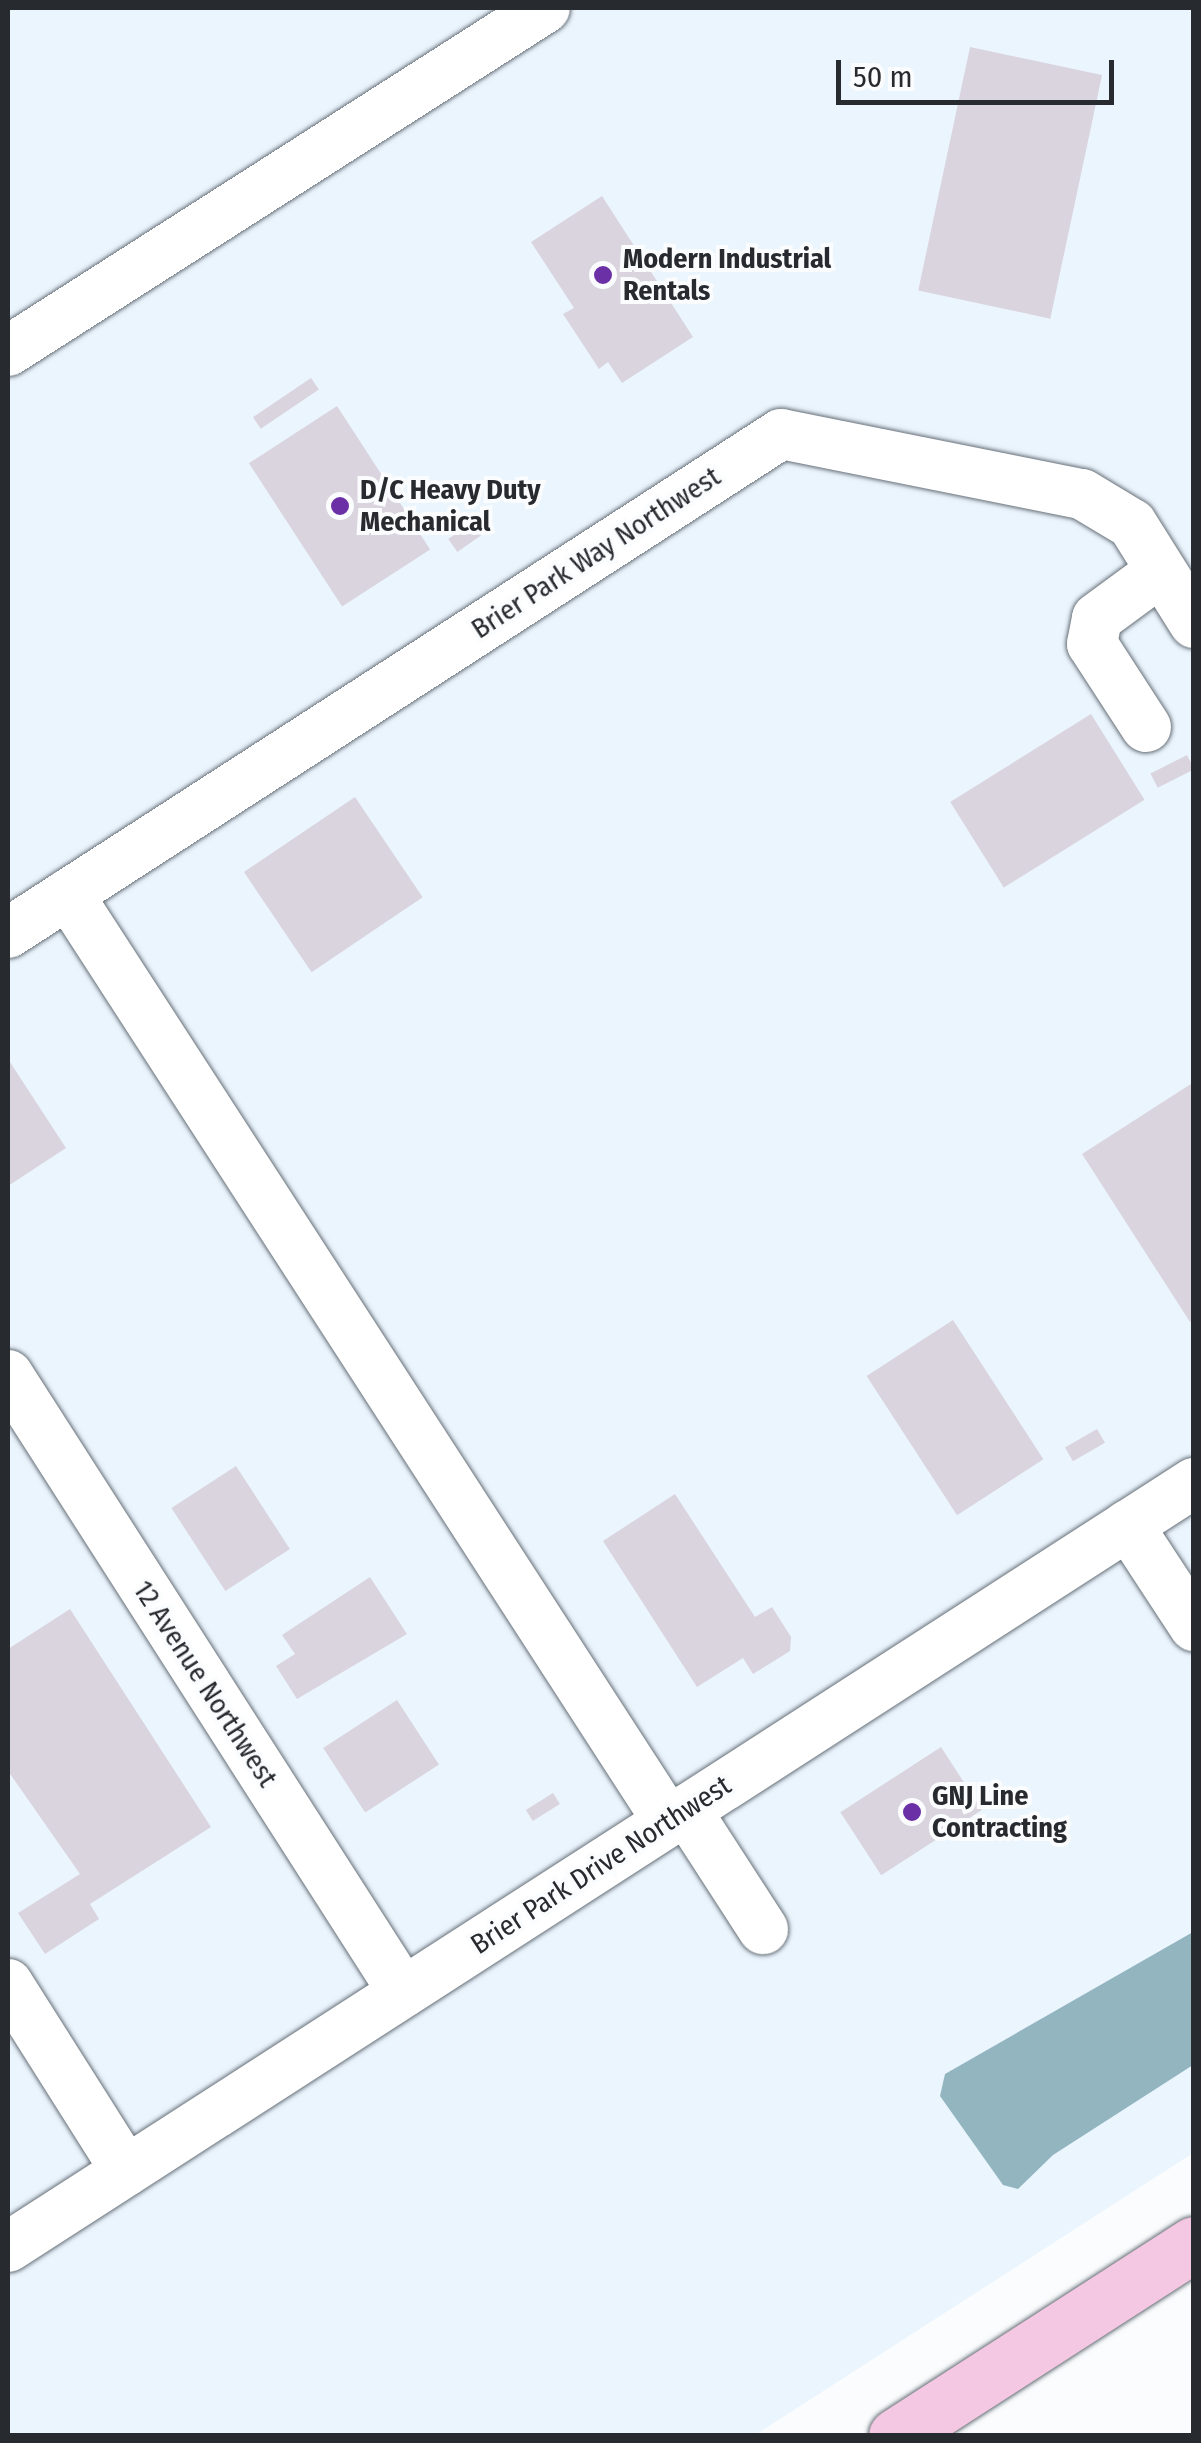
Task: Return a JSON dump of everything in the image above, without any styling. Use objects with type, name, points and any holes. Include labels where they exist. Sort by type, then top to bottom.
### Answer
[{"type":"main road","points":[[896,2436],[1194,2244]]},
{"type":"street","points":[[8,352],[545,8]]},
{"type":"street","name":"Brier Park Way Northwest","points":[[8,931],[781,434],[1082,494],[1132,524],[1194,622]]},
{"type":"street","points":[[1146,727],[1092,644],[1097,618],[1161,571]]},
{"type":"street","points":[[68,894],[677,1816],[763,1929]]},
{"type":"street","name":"12 Avenue Northwest","points":[[8,1376],[403,1992]]},
{"type":"street","name":"Brier Park Drive Northwest","points":[[8,2247],[1194,1483]]},
{"type":"street","points":[[1128,1525],[1194,1626]]},
{"type":"street","points":[[8,1984],[126,2170]]},
{"type":"shaded area","points":[[8,8],[1193,8],[1193,2153],[755,2435],[8,2436]]},
{"type":"water","points":[[1193,1932],[1193,2065],[1053,2155],[1018,2189],[1003,2185],[940,2096],[945,2074]]},
{"type":"building","points":[[970,47],[1102,75],[1050,319],[918,291]]},
{"type":"building","name":"Modern Industrial Rentals","points":[[602,196],[693,337],[622,383],[608,362],[599,369],[563,314],[574,308],[531,242]]},
{"type":"building","points":[[311,378],[319,390],[261,429],[253,417]]},
{"type":"building","name":"D/C Heavy Duty Mechanical","points":[[337,406],[430,549],[342,607],[249,463]]},
{"type":"building","points":[[481,516],[490,529],[457,552],[448,539]]},
{"type":"building","points":[[1091,714],[1145,800],[1004,888],[950,802]]},
{"type":"building","points":[[1187,755],[1194,769],[1158,788],[1150,774]]},
{"type":"building","points":[[355,797],[423,897],[312,972],[244,872]]},
{"type":"building","points":[[8,1059],[66,1148],[8,1186]]},
{"type":"building","points":[[1194,1082],[1194,1319],[1190,1322],[1082,1154]]},
{"type":"building","points":[[953,1320],[1043,1459],[957,1515],[867,1376]]},
{"type":"building","points":[[1097,1429],[1105,1443],[1073,1461],[1065,1448]]},
{"type":"building","points":[[236,1466],[290,1549],[225,1591],[171,1508]]},
{"type":"building","points":[[675,1494],[755,1617],[772,1607],[791,1637],[790,1651],[753,1674],[743,1658],[697,1687],[603,1541]]},
{"type":"building","points":[[370,1577],[407,1634],[297,1699],[276,1666],[295,1654],[282,1635]]},
{"type":"building","points":[[70,1609],[211,1827],[90,1904],[99,1919],[45,1954],[18,1913],[80,1874],[8,1771],[8,1649]]},
{"type":"building","points":[[397,1700],[439,1765],[365,1813],[323,1748]]},
{"type":"building","name":"GNJ Line Contracting","points":[[941,1747],[982,1810],[881,1875],[840,1812]]},
{"type":"building","points":[[553,1793],[560,1804],[533,1821],[526,1810]]},
{"type":"place","name":"Modern Industrial Rentals","points":[[603,275]]},
{"type":"place","name":"D/C Heavy Duty Mechanical","points":[[340,506]]},
{"type":"place","name":"GNJ Line Contracting","points":[[912,1812]]}]
